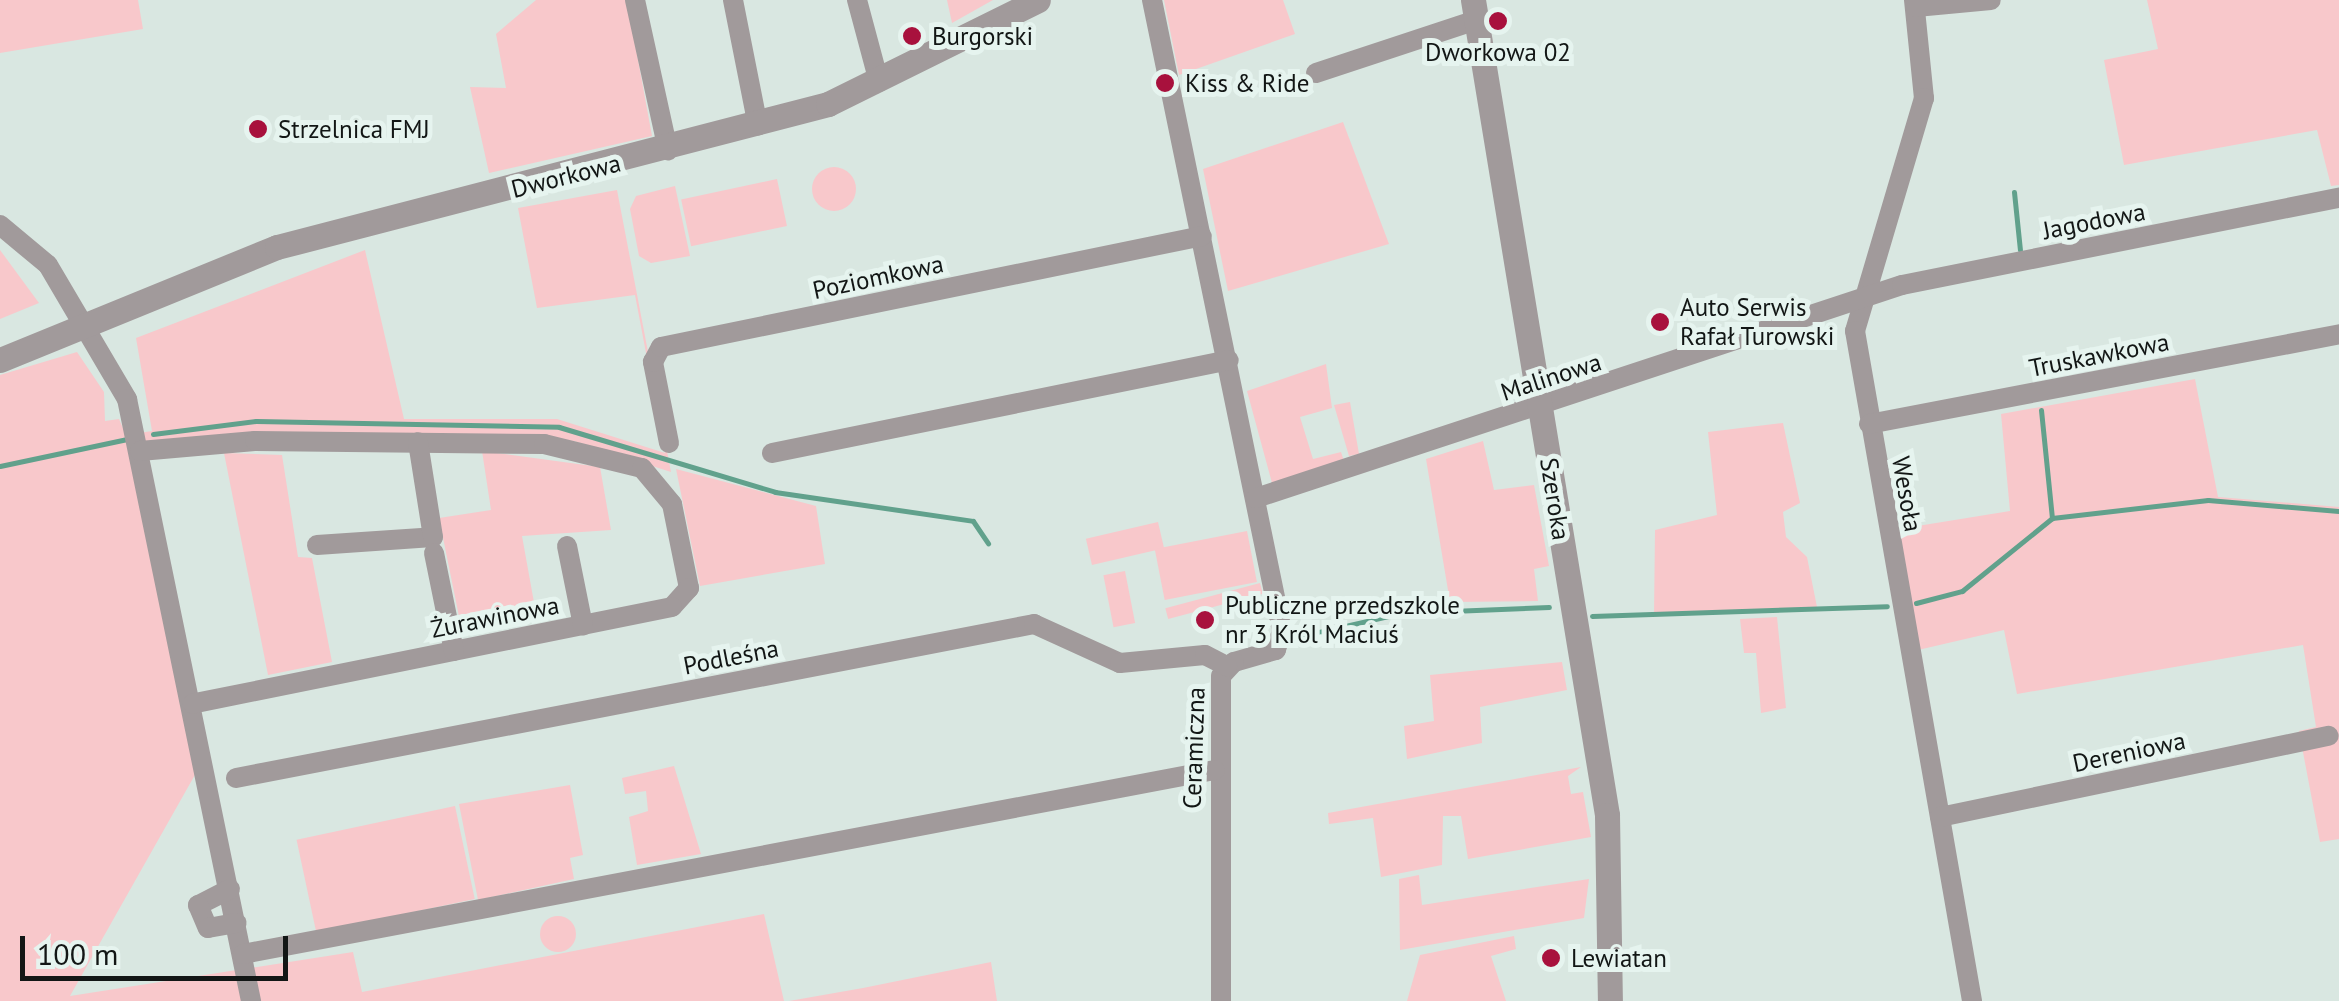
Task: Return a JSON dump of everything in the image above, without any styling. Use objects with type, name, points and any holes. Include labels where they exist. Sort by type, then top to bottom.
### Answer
[{"type":"street","points":[[636,0],[668,150]]},
{"type":"street","points":[[733,0],[758,126]]},
{"type":"street","points":[[857,0],[879,82]]},
{"type":"street","name":"Dworkowa","points":[[0,360],[314,236],[758,126],[879,82],[1038,0]]},
{"type":"street","name":"Ceramiczna","points":[[1152,0],[1229,360],[1282,642],[1228,666],[1216,770],[1221,1001]]},
{"type":"street","points":[[1915,3],[1991,0]]},
{"type":"street","name":"Wesoła","points":[[1915,3],[1924,98],[1860,302],[1855,330],[1972,1001]]},
{"type":"street","points":[[1316,73],[1474,10]]},
{"type":"street","name":"Szeroka","points":[[1474,10],[1607,815],[1610,1001]]},
{"type":"street","name":"Jagodowa","points":[[1860,302],[1902,286],[2339,198]]},
{"type":"street","points":[[0,224],[48,265],[127,399],[194,704],[251,1001]]},
{"type":"street","name":"Poziomkowa","points":[[669,443],[653,362],[660,347],[1202,236]]},
{"type":"street","name":"Malinowa","points":[[1256,498],[1860,302]]},
{"type":"street","name":"Truskawkowa","points":[[1869,424],[2339,334]]},
{"type":"street","points":[[772,454],[1229,360]]},
{"type":"street","points":[[140,451],[418,442],[433,537],[317,545]]},
{"type":"street","name":"Żurawinowa","points":[[194,704],[672,607],[689,588],[672,504],[642,468],[571,447],[418,442]]},
{"type":"street","points":[[566,546],[583,625]]},
{"type":"street","points":[[434,553],[454,651]]},
{"type":"street","name":"Podleśna","points":[[236,778],[1034,624],[1120,663],[1205,654],[1228,666]]},
{"type":"street","name":"Dereniowa","points":[[1940,816],[2329,736]]},
{"type":"street","points":[[244,960],[1216,770]]},
{"type":"street","points":[[244,960],[957,831]]},
{"type":"street","points":[[230,889],[198,905],[208,928],[237,923]]},
{"type":"shaded area","points":[[0,0],[138,0],[143,29],[0,53]]},
{"type":"shaded area","points":[[536,0],[627,0],[652,136],[489,173],[470,87],[506,88],[496,34]]},
{"type":"shaded area","points":[[947,0],[993,0],[952,23]]},
{"type":"shaded area","points":[[1164,0],[1283,0],[1295,34],[1179,75]]},
{"type":"shaded area","points":[[2147,0],[2339,0],[2339,185],[2331,186],[2317,130],[2124,165],[2104,60],[2158,49]]},
{"type":"shaded area","points":[[1343,122],[1389,244],[1228,291],[1203,169]]},
{"type":"shaded area","points":[[834,167],[850,173],[856,189],[850,205],[834,211],[818,205],[812,189],[818,173]]},
{"type":"shaded area","points":[[777,179],[787,226],[691,246],[681,199]]},
{"type":"shaded area","points":[[675,186],[690,256],[651,263],[639,256],[630,209],[636,196]]},
{"type":"shaded area","points":[[617,190],[671,472],[574,441],[447,435],[139,460],[196,773],[70,996],[353,952],[362,992],[764,914],[784,1001],[0,1001],[0,375],[77,352],[104,392],[105,421],[119,419],[126,435],[152,431],[136,338],[365,250],[404,419],[557,419],[665,453],[635,295],[537,308],[518,208]]},
{"type":"shaded area","points":[[0,250],[39,303],[0,319]]},
{"type":"shaded area","points":[[1326,364],[1332,408],[1300,417],[1313,459],[1341,452],[1344,461],[1272,483],[1247,391]]},
{"type":"shaded area","points":[[2195,379],[2218,497],[2339,507],[2339,839],[2320,842],[2299,731],[2316,727],[2303,645],[2017,694],[2004,630],[1918,650],[1899,529],[2010,511],[2001,414]]},
{"type":"shaded area","points":[[1350,402],[1359,454],[1349,456],[1334,405]]},
{"type":"shaded area","points":[[1783,423],[1800,503],[1783,512],[1786,537],[1807,557],[1817,607],[1654,615],[1655,530],[1717,515],[1708,432]]},
{"type":"shaded area","points":[[1483,441],[1494,490],[1534,485],[1549,566],[1534,569],[1538,601],[1450,602],[1426,459]]},
{"type":"shaded area","points":[[482,451],[600,467],[611,530],[522,536],[537,619],[463,636],[439,518],[491,510]]},
{"type":"shaded area","points":[[224,453],[282,455],[298,557],[312,558],[332,662],[268,675]]},
{"type":"shaded area","points":[[676,469],[816,506],[825,564],[700,586]]},
{"type":"shaded area","points":[[1158,522],[1164,548],[1092,565],[1086,539]]},
{"type":"shaded area","points":[[1247,531],[1257,582],[1165,600],[1155,549]]},
{"type":"shaded area","points":[[1125,571],[1135,623],[1114,627],[1103,575]]},
{"type":"shaded area","points":[[1260,583],[1263,594],[1168,619],[1165,608]]},
{"type":"shaded area","points":[[1777,617],[1786,708],[1761,713],[1756,653],[1744,653],[1740,619]]},
{"type":"shaded area","points":[[1562,662],[1567,690],[1480,707],[1482,743],[1407,759],[1404,726],[1434,721],[1430,675]]},
{"type":"shaded area","points":[[674,766],[701,854],[637,865],[629,817],[648,811],[646,791],[625,794],[622,778]]},
{"type":"shaded area","points":[[1581,767],[1568,776],[1571,794],[1583,792],[1591,837],[1468,859],[1461,816],[1443,816],[1442,865],[1381,877],[1373,818],[1329,824],[1328,813]]},
{"type":"shaded area","points":[[570,785],[583,855],[570,858],[574,879],[478,900],[459,804]]},
{"type":"shaded area","points":[[455,806],[475,899],[316,933],[297,840]]},
{"type":"shaded area","points":[[1419,875],[1422,905],[1589,879],[1584,918],[1400,950],[1399,879]]},
{"type":"shaded area","points":[[558,916],[570,922],[576,934],[570,946],[558,952],[546,946],[540,934],[546,922]]},
{"type":"shaded area","points":[[1514,936],[1516,949],[1491,956],[1506,1001],[1407,1001],[1420,955]]},
{"type":"shaded area","points":[[991,962],[997,1001],[789,1001],[863,988]]},
{"type":"waterway","points":[[2014,192],[2020,250]]},
{"type":"waterway","points":[[2041,410],[2052,518]]},
{"type":"waterway","points":[[153,434],[256,421],[559,427],[775,492],[973,521],[988,543]]},
{"type":"waterway","points":[[0,466],[127,439]]},
{"type":"waterway","points":[[1916,603],[1962,591],[2052,518],[2208,500],[2339,511]]},
{"type":"waterway","points":[[1592,616],[1887,606]]},
{"type":"waterway","points":[[1297,637],[1402,613],[1549,607]]},
{"type":"place","name":"Dworkowa 02","points":[[1498,21]]},
{"type":"place","name":"Burgorski","points":[[912,36]]},
{"type":"place","name":"Kiss & Ride","points":[[1165,83]]},
{"type":"place","name":"Strzelnica FMJ","points":[[258,129]]},
{"type":"place","name":"Auto Serwis Rafał Turowski","points":[[1660,322]]},
{"type":"place","name":"Publiczne przedszkole nr 3 Król Maciuś","points":[[1205,620]]},
{"type":"place","name":"Lewiatan","points":[[1551,958]]}]
